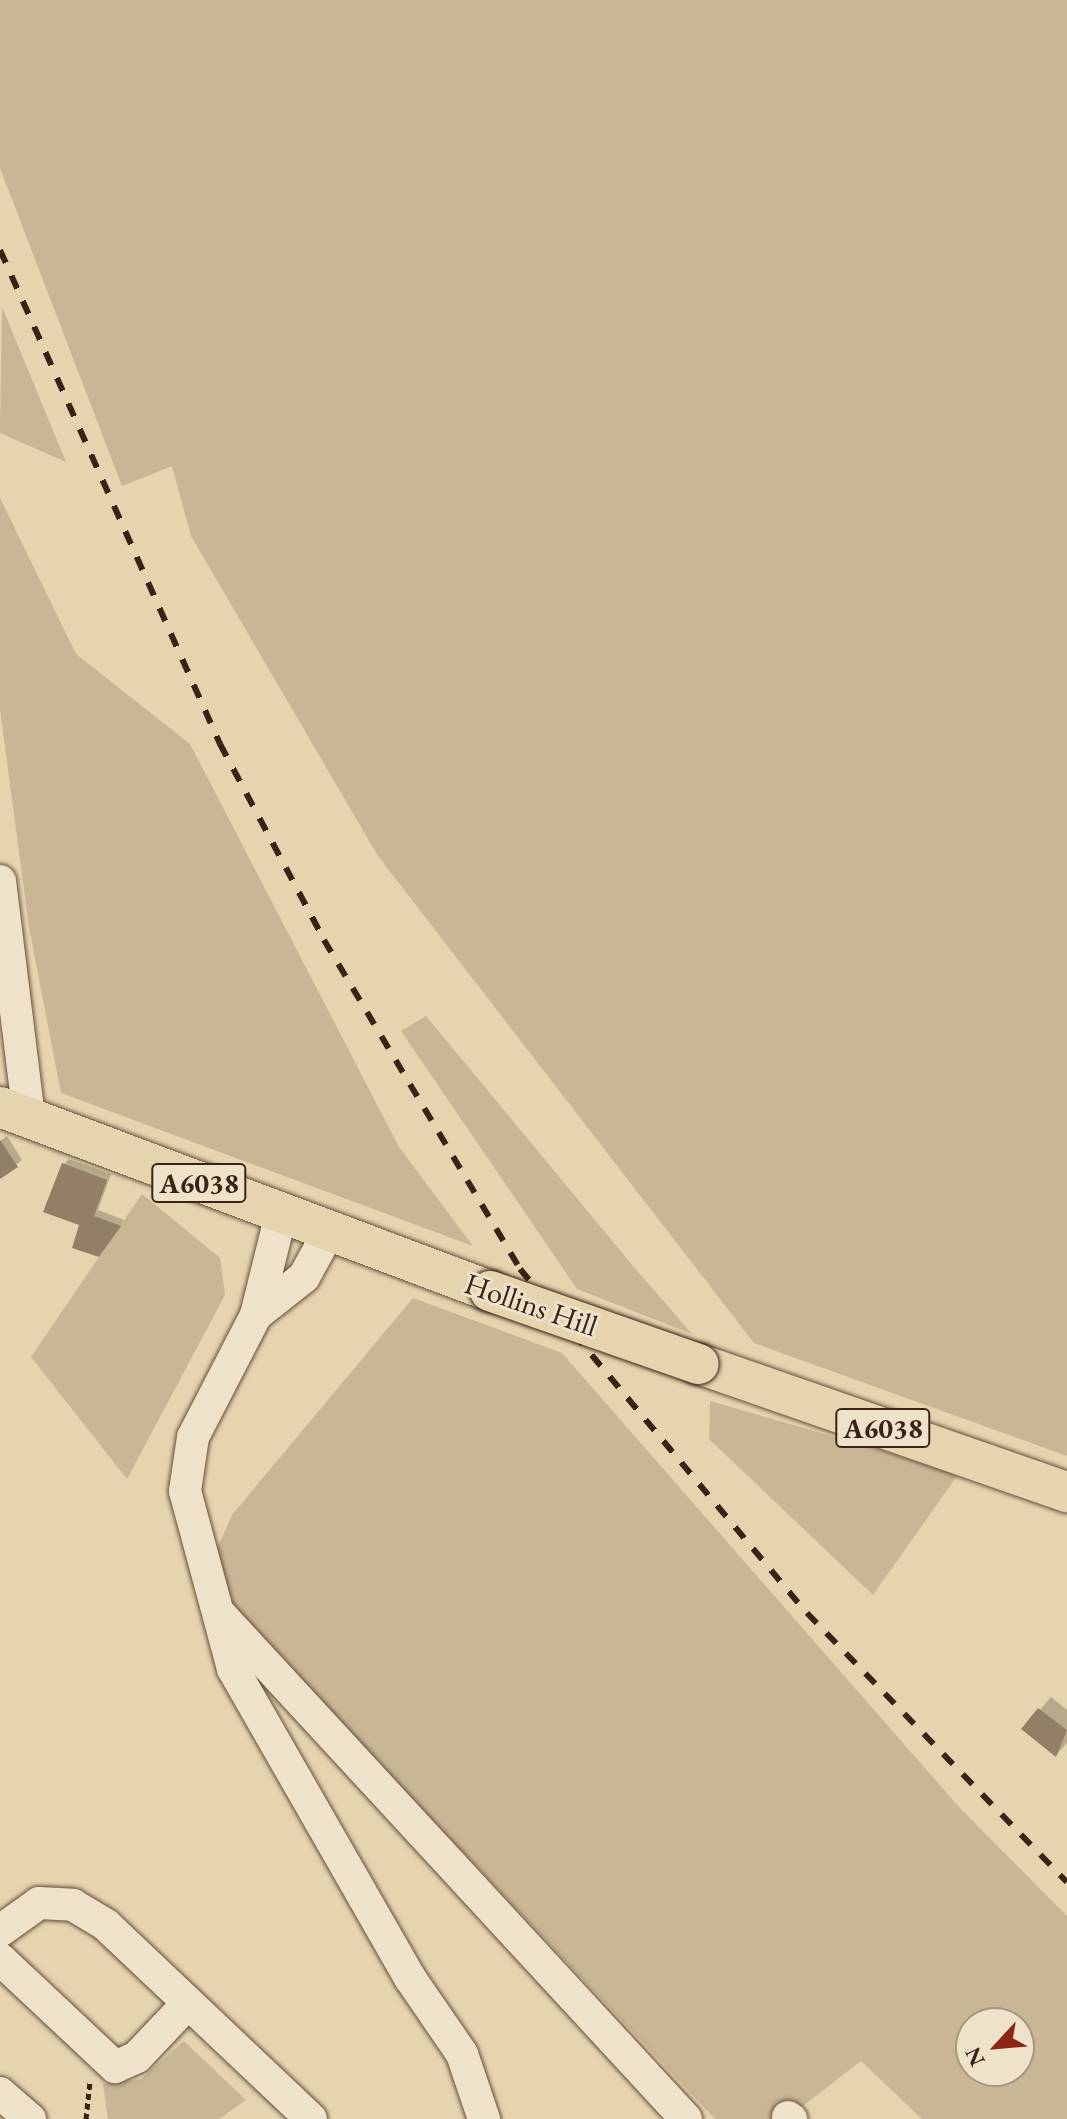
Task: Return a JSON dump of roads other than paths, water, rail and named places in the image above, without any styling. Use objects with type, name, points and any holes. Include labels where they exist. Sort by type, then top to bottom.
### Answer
[{"type":"main road","name":"Hollins Hill","points":[[14,1112],[328,1233],[1067,1492]]},
{"type":"street","points":[[0,881],[14,1112]]},
{"type":"street","points":[[281,1214],[256,1315],[193,1437],[185,1491],[233,1669],[410,1978],[462,2054],[484,2119]]},
{"type":"street","points":[[256,1315],[304,1277],[328,1233]]},
{"type":"street","points":[[218,1612],[686,2119]]},
{"type":"street","points":[[188,2003],[137,2057],[115,2067],[0,1937],[39,1903],[73,1905],[106,1925],[311,2119]]},
{"type":"street","points":[[0,2093],[30,2119]]},
{"type":"railway","points":[[0,250],[220,744],[324,940],[520,1269],[807,1613],[1067,1882]]}]
